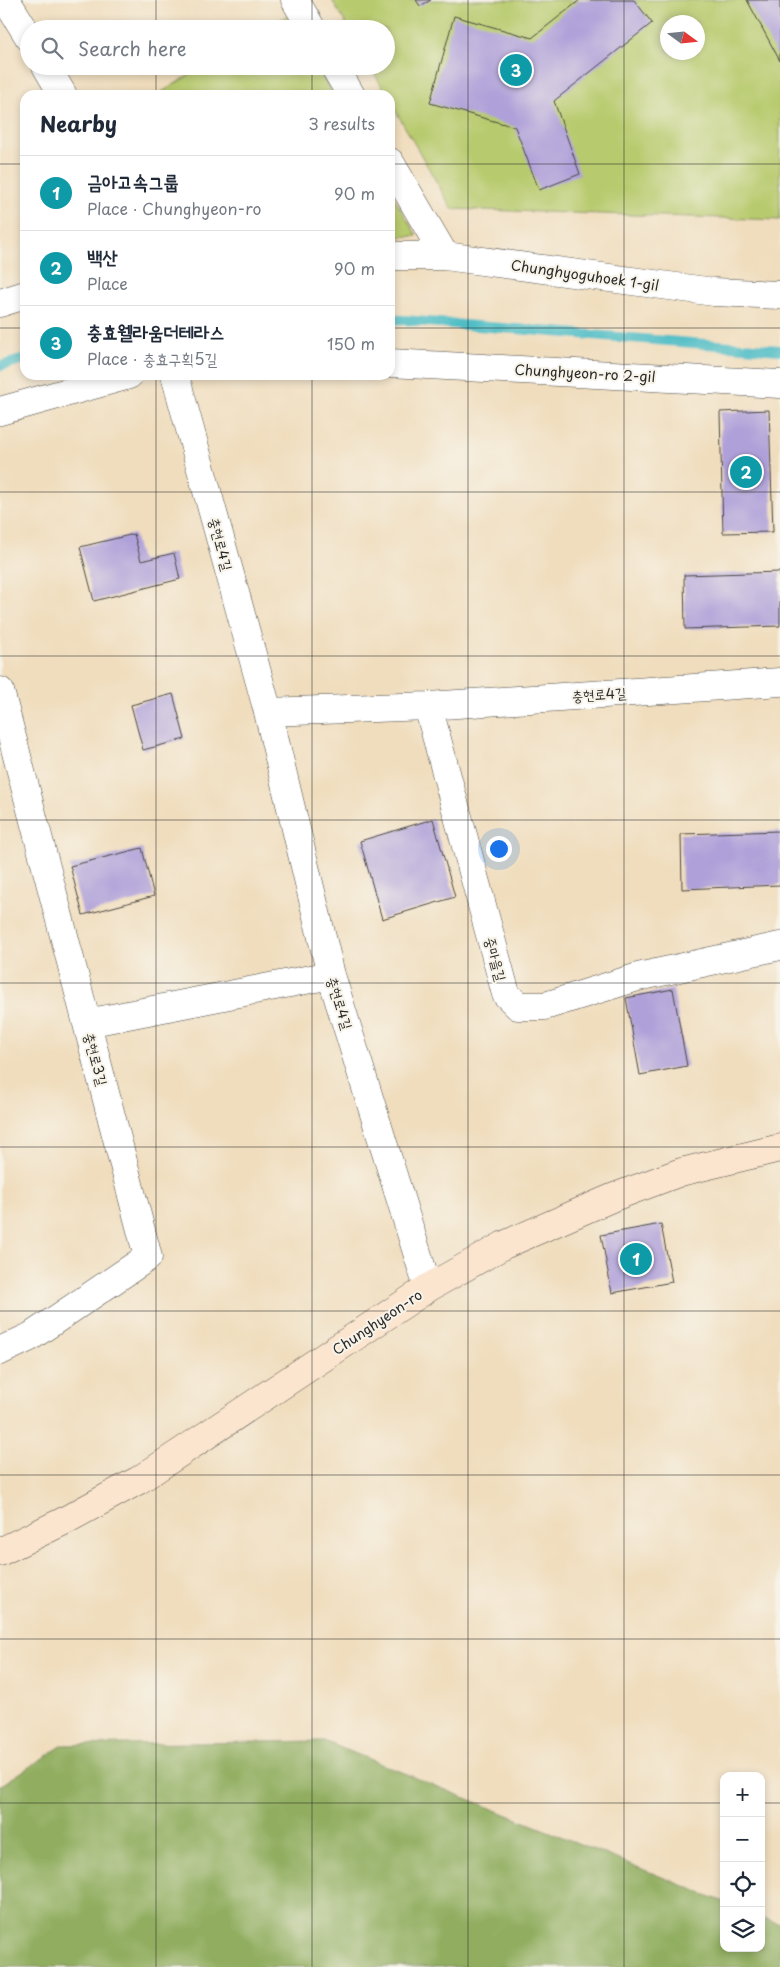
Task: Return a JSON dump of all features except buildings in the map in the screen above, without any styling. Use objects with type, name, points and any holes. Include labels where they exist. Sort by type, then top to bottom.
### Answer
[{"type":"street","points":[[6,0],[20,23]]},
{"type":"street","points":[[296,0],[307,20]]},
{"type":"street","points":[[51,75],[60,90]]},
{"type":"street","points":[[339,75],[348,90]]},
{"type":"street","points":[[395,171],[445,256]]},
{"type":"street","name":"Chunghyoguhoek 1-gil","points":[[395,256],[445,256],[714,292],[780,295]]},
{"type":"street","points":[[0,303],[20,297]]},
{"type":"street","name":"Chunghyeon-ro 2-gil","points":[[395,363],[780,384]]},
{"type":"street","points":[[0,411],[111,380]]},
{"type":"street","name":"충현로4길","points":[[176,380],[268,712],[331,975],[428,1288]]},
{"type":"street","name":"충현로4길","points":[[268,712],[428,706],[780,682]]},
{"type":"street","name":"충현로3길","points":[[0,691],[148,1257],[30,1336],[0,1351]]},
{"type":"street","name":"중마을길","points":[[428,706],[506,994],[518,1006],[545,1006],[638,977],[780,946]]},
{"type":"street","points":[[87,1023],[331,975]]},
{"type":"street","name":"Chunghyeon-ro","points":[[0,1552],[64,1521],[139,1480],[428,1288],[504,1245],[614,1197],[681,1172],[780,1148]]},
{"type":"green space","points":[[332,0],[780,0],[780,220],[452,209],[395,110],[395,90],[384,90],[375,75],[395,75],[395,20],[344,20]]},
{"type":"green space","points":[[286,16],[288,20],[280,20]]},
{"type":"green space","points":[[189,75],[321,75],[330,90],[165,90]]},
{"type":"green space","points":[[395,199],[417,236],[395,237]]},
{"type":"green space","points":[[324,1741],[720,1900],[720,1952],[765,1952],[765,1918],[780,1924],[780,1967],[0,1967],[0,1786],[63,1745]]},
{"type":"waterway","points":[[395,319],[780,350]]},
{"type":"waterway","points":[[0,366],[20,360]]},
{"type":"place","name":"충효웰라움더테라스","points":[[516,70]]},
{"type":"place","name":"백산","points":[[746,472]]},
{"type":"place","name":"금아고속그룹","points":[[636,1259]]}]
